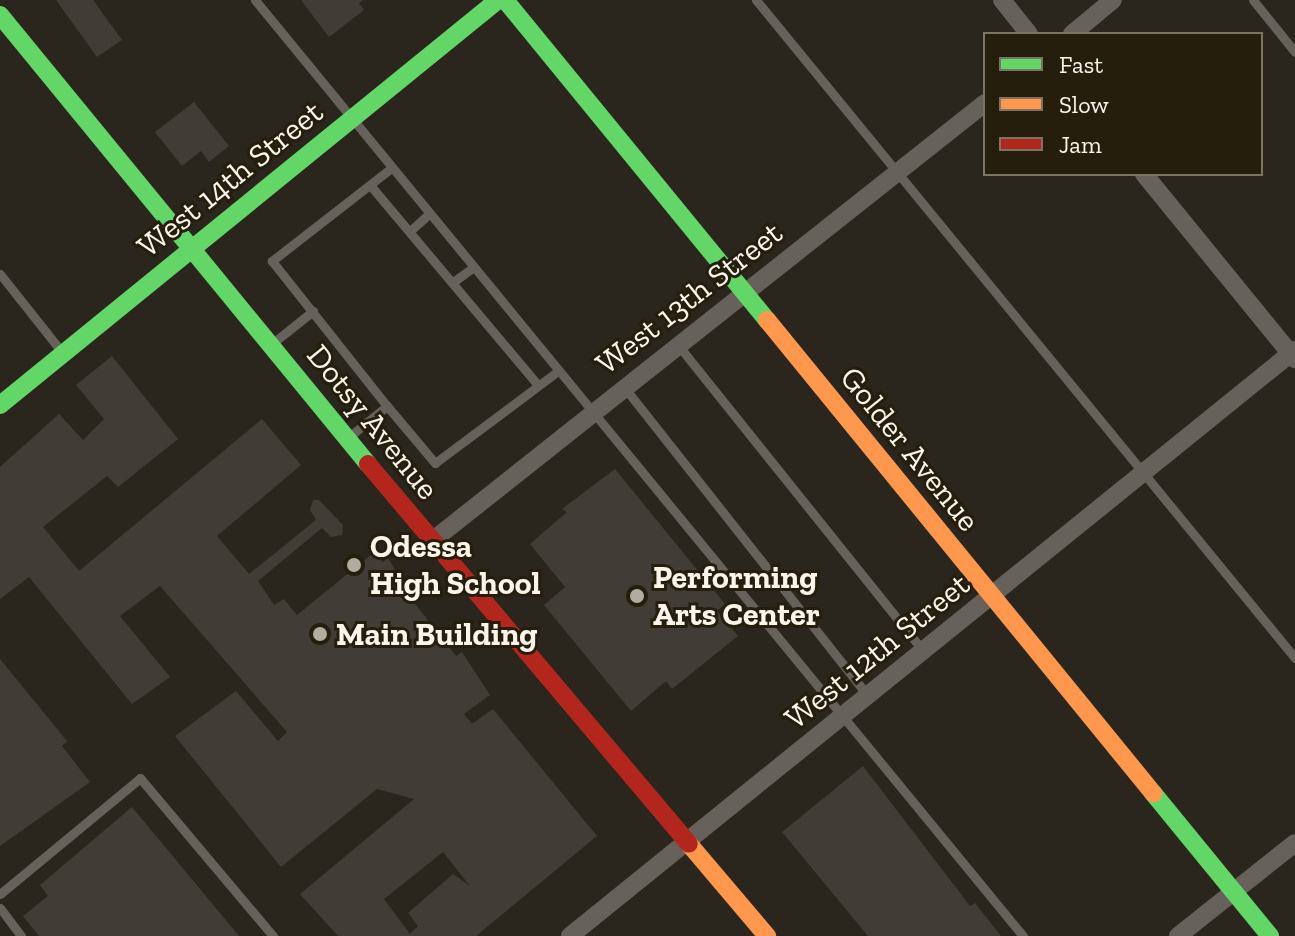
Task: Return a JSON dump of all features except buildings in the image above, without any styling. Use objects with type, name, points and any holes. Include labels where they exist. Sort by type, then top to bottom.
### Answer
[{"type":"street","name":"West 14th Street","points":[[0,405],[498,0]]},
{"type":"street","name":"Golder Avenue","points":[[505,0],[1270,936]]},
{"type":"street","points":[[1002,0],[1027,32]]},
{"type":"street","points":[[1074,32],[1113,0]]},
{"type":"street","name":"Dotsy Avenue","points":[[0,15],[432,541],[689,840],[767,936]]},
{"type":"street","name":"West 13th Street","points":[[432,541],[983,105]]},
{"type":"street","points":[[1146,176],[1294,354]]},
{"type":"street","name":"West 12th Street","points":[[570,936],[1294,354]]},
{"type":"street","points":[[1178,936],[1295,843]]},
{"type":"lane","points":[[255,0],[506,312],[558,371],[1023,936]]},
{"type":"lane","points":[[756,0],[1295,658]]},
{"type":"lane","points":[[1253,0],[1295,52]]},
{"type":"lane","points":[[390,169],[272,261],[387,406],[435,463],[558,371]]},
{"type":"lane","points":[[370,185],[538,385]]},
{"type":"lane","points":[[410,231],[428,215]]},
{"type":"lane","points":[[453,282],[471,269]]},
{"type":"lane","points":[[0,274],[63,354]]},
{"type":"lane","points":[[271,344],[313,311]]},
{"type":"lane","points":[[490,327],[506,312]]},
{"type":"lane","points":[[678,345],[923,651]]},
{"type":"lane","points":[[624,387],[867,695]]},
{"type":"lane","points":[[348,438],[387,406]]},
{"type":"lane","points":[[0,894],[140,778],[273,936]]},
{"type":"lane","points":[[0,908],[21,936]]},
{"type":"traffic: fast","points":[[0,405],[498,0]]},
{"type":"traffic: fast","points":[[505,0],[767,320]]},
{"type":"traffic: fast","points":[[0,15],[368,464]]},
{"type":"traffic: fast","points":[[1153,793],[1270,936]]},
{"type":"traffic: slow","points":[[767,320],[1153,793]]},
{"type":"traffic: slow","points":[[689,844],[767,936]]},
{"type":"traffic: jam","points":[[368,464],[689,844]]},
{"type":"place","name":"Odessa High School","points":[[354,565]]},
{"type":"place","name":"Performing Arts Center","points":[[637,596]]},
{"type":"place","name":"Main Building","points":[[320,634]]}]
